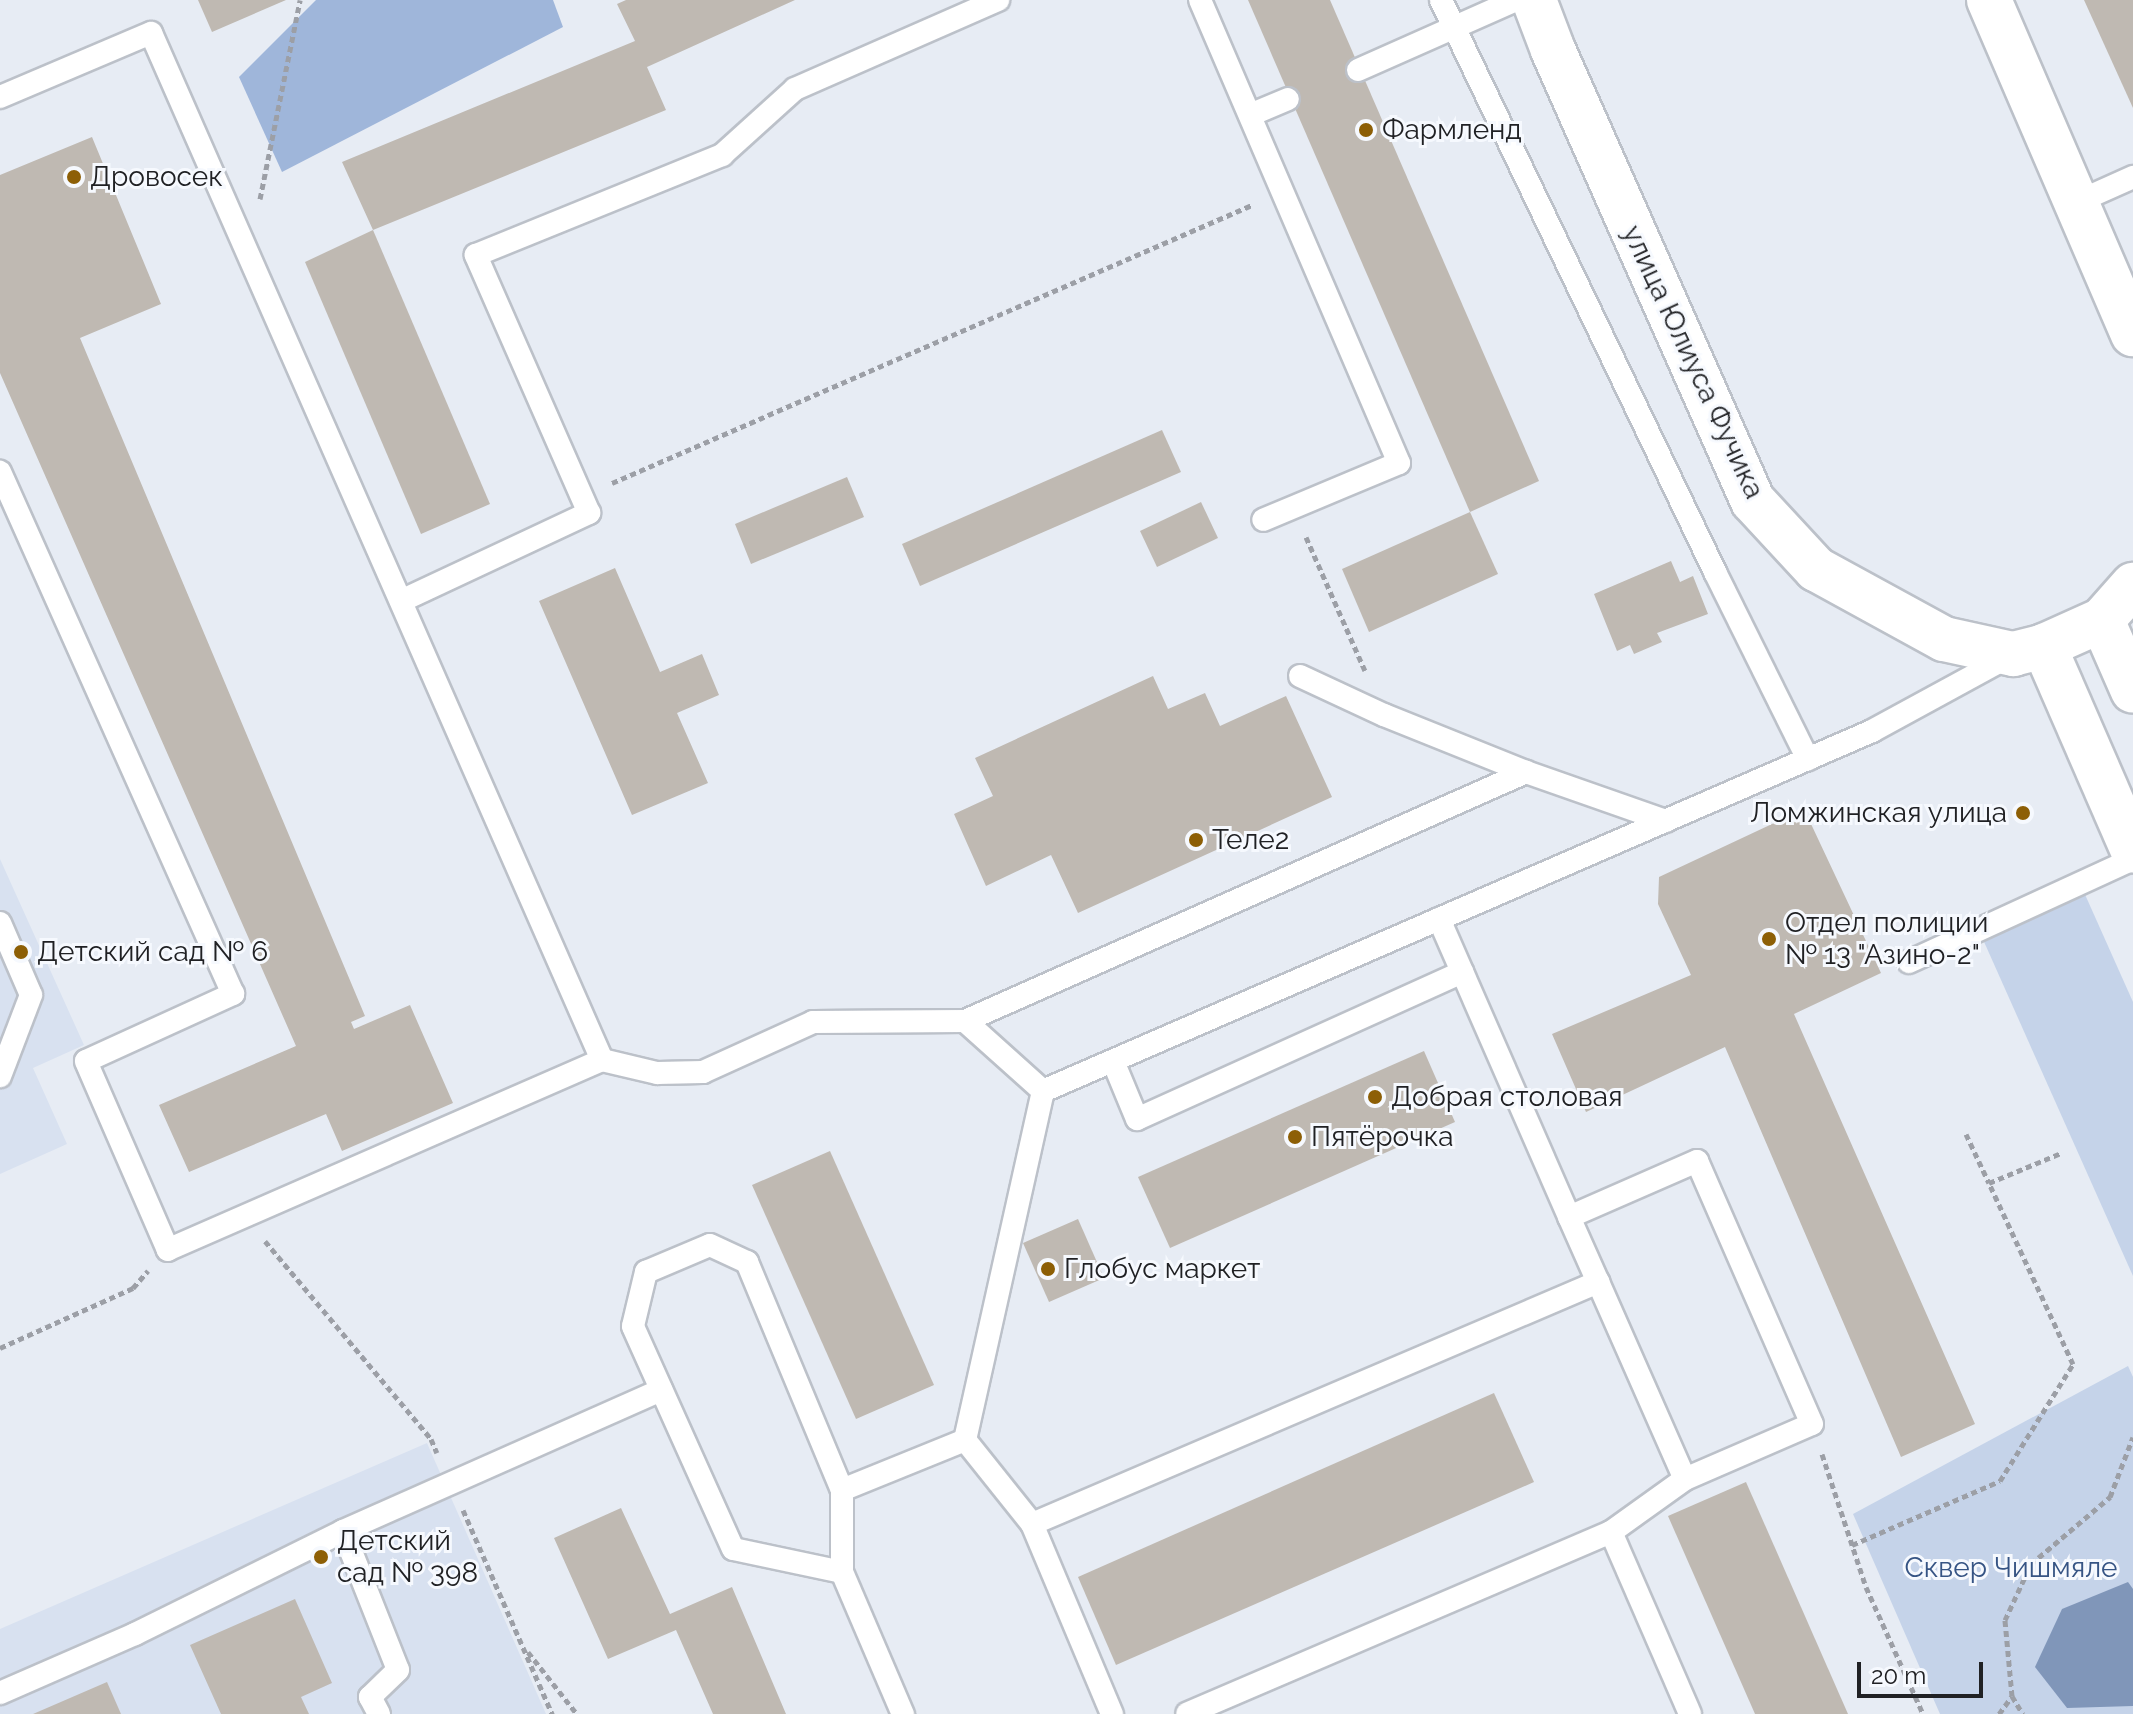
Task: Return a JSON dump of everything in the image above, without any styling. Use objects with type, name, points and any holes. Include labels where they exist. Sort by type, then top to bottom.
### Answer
[{"type":"main road","name":"улица Юлиуса Фучика","points":[[1534,0],[1553,50],[1753,501],[1816,569],[1944,639],[2028,650]]},
{"type":"main road","points":[[1989,0],[2133,334]]},
{"type":"main road","points":[[2133,585],[2102,620],[2028,650],[2133,851]]},
{"type":"main road","points":[[2102,620],[2133,691]]},
{"type":"lane","points":[[401,601],[589,513],[476,255],[722,155],[795,89],[998,0]]},
{"type":"lane","points":[[1200,0],[1399,463],[1263,520]]},
{"type":"lane","points":[[1441,0],[1808,759]]},
{"type":"lane","points":[[1358,70],[1516,0]]},
{"type":"lane","points":[[0,97],[151,33],[602,1060]]},
{"type":"lane","points":[[1250,115],[1288,99]]},
{"type":"lane","points":[[2075,203],[2133,177]]},
{"type":"lane","points":[[0,472],[233,994],[86,1061],[168,1250],[602,1060],[657,1073],[703,1072],[813,1022],[965,1021],[1526,772]]},
{"type":"lane","points":[[1043,1091],[1872,731],[2028,650]]},
{"type":"lane","points":[[1300,676],[1384,715],[1526,772],[1666,821]]},
{"type":"lane","points":[[1909,962],[2133,859]]},
{"type":"lane","points":[[1439,919],[1685,1479]]},
{"type":"lane","points":[[0,923],[31,995],[0,1076]]},
{"type":"lane","points":[[1113,1061],[1137,1119],[1462,972]]},
{"type":"lane","points":[[965,1021],[1043,1091]]},
{"type":"lane","points":[[965,1440],[1043,1091]]},
{"type":"lane","points":[[1187,1714],[1611,1532],[1685,1479],[1812,1424],[1697,1161],[1569,1217]]},
{"type":"lane","points":[[842,1572],[733,1549],[633,1326],[646,1272],[710,1245],[747,1262],[842,1490],[842,1572],[903,1714]]},
{"type":"lane","points":[[1032,1524],[1598,1282]]},
{"type":"lane","points":[[0,1693],[135,1634],[343,1531],[661,1390]]},
{"type":"lane","points":[[842,1490],[965,1440]]},
{"type":"lane","points":[[965,1440],[1032,1524],[1112,1714]]},
{"type":"lane","points":[[343,1531],[398,1670],[370,1697],[379,1714]]},
{"type":"lane","points":[[1611,1532],[1690,1714]]},
{"type":"path","points":[[248,258],[300,0]]},
{"type":"path","points":[[582,496],[1283,192]]},
{"type":"path","points":[[1293,507],[1384,715]]},
{"type":"path","points":[[1852,1545],[2000,1481],[2073,1364],[1966,1134]]},
{"type":"path","points":[[1989,1183],[2061,1153]]},
{"type":"path","points":[[245,1217],[431,1439],[552,1714]]},
{"type":"path","points":[[0,1348],[133,1288],[168,1250]]},
{"type":"path","points":[[1812,1424],[1866,1587],[1923,1714]]},
{"type":"path","points":[[2023,1714],[2012,1696],[2005,1620],[2031,1564],[2110,1497],[2133,1437]]},
{"type":"path","points":[[522,1644],[577,1714]]},
{"type":"path","points":[[1999,1714],[2012,1696]]},
{"type":"shaded area","points":[[316,0],[553,0],[563,27],[282,172],[239,77]]},
{"type":"shaded area","name":"Детский сад № 6","points":[[0,859],[84,1045],[33,1068],[67,1144],[0,1174]]},
{"type":"shaded area","name":"Детский сад № 398","points":[[427,1443],[546,1714],[0,1714],[0,1629]]},
{"type":"shaded area","points":[[2128,1582],[2133,1589],[2133,1706],[2067,1708],[2035,1667],[2062,1609]]},
{"type":"green space","points":[[2083,890],[2133,1002],[2133,1276],[1981,935]]},
{"type":"green space","name":"Сквер Чишмяле","points":[[2128,1366],[2133,1377],[2133,1714],[1940,1714],[1853,1514]]},
{"type":"building","points":[[198,0],[286,0],[212,32]]},
{"type":"building","points":[[626,0],[795,0],[647,67],[666,110],[373,230],[342,162],[635,41],[617,4]]},
{"type":"building","points":[[1248,0],[1330,0],[1539,481],[1470,512]]},
{"type":"building","points":[[2084,0],[2133,0],[2133,108]]},
{"type":"building","points":[[92,137],[161,304],[80,338],[365,1016],[351,1022],[354,1029],[410,1005],[453,1103],[342,1151],[326,1114],[189,1172],[159,1105],[296,1046],[0,373],[0,175]]},
{"type":"building","points":[[373,230],[490,504],[421,534],[305,262]]},
{"type":"building","points":[[1162,430],[1181,472],[920,586],[902,544]]},
{"type":"building","points":[[847,477],[864,517],[751,564],[735,524]]},
{"type":"building","points":[[1201,502],[1218,538],[1157,567],[1140,531]]},
{"type":"building","points":[[1470,512],[1498,574],[1369,632],[1342,569]]},
{"type":"building","points":[[1671,561],[1680,582],[1693,576],[1708,614],[1657,633],[1662,642],[1634,654],[1630,645],[1617,651],[1594,594]]},
{"type":"building","points":[[615,568],[660,672],[702,654],[719,695],[677,713],[708,783],[632,815],[539,601]]},
{"type":"building","points":[[1153,676],[1168,709],[1205,693],[1220,726],[1286,696],[1332,797],[1078,913],[1051,855],[986,886],[954,814],[993,796],[975,758]]},
{"type":"building","points":[[1804,809],[1881,973],[1794,1014],[1975,1424],[1901,1457],[1725,1047],[1586,1112],[1552,1034],[1691,975],[1658,904],[1659,877]]},
{"type":"building","points":[[1424,1051],[1455,1122],[1170,1248],[1138,1177]]},
{"type":"building","points":[[830,1151],[934,1385],[856,1419],[752,1185]]},
{"type":"building","points":[[1078,1219],[1104,1278],[1049,1302],[1023,1243]]},
{"type":"building","points":[[1494,1393],[1534,1482],[1116,1665],[1078,1577]]},
{"type":"building","points":[[1746,1482],[1848,1714],[1755,1714],[1668,1516]]},
{"type":"building","points":[[621,1508],[670,1614],[732,1587],[786,1714],[713,1714],[676,1630],[608,1659],[554,1538]]},
{"type":"building","points":[[295,1599],[332,1683],[301,1697],[309,1714],[221,1714],[190,1645]]},
{"type":"building","points":[[107,1682],[121,1714],[33,1714]]},
{"type":"place","name":"Фармленд","points":[[1366,130]]},
{"type":"place","name":"Дровосек","points":[[74,177]]},
{"type":"place","name":"Ломжинская улица","points":[[2023,813]]},
{"type":"place","name":"Теле2","points":[[1196,840]]},
{"type":"place","name":"Отдел полиции № 13 \"Азино-2\"","points":[[1769,939]]},
{"type":"place","name":"Детский сад № 6","points":[[21,952]]},
{"type":"place","name":"Добрая столовая","points":[[1375,1097]]},
{"type":"place","name":"Пятёрочка","points":[[1295,1137]]},
{"type":"place","name":"Глобус маркет","points":[[1048,1269]]},
{"type":"place","name":"Детский сад № 398","points":[[321,1557]]}]
